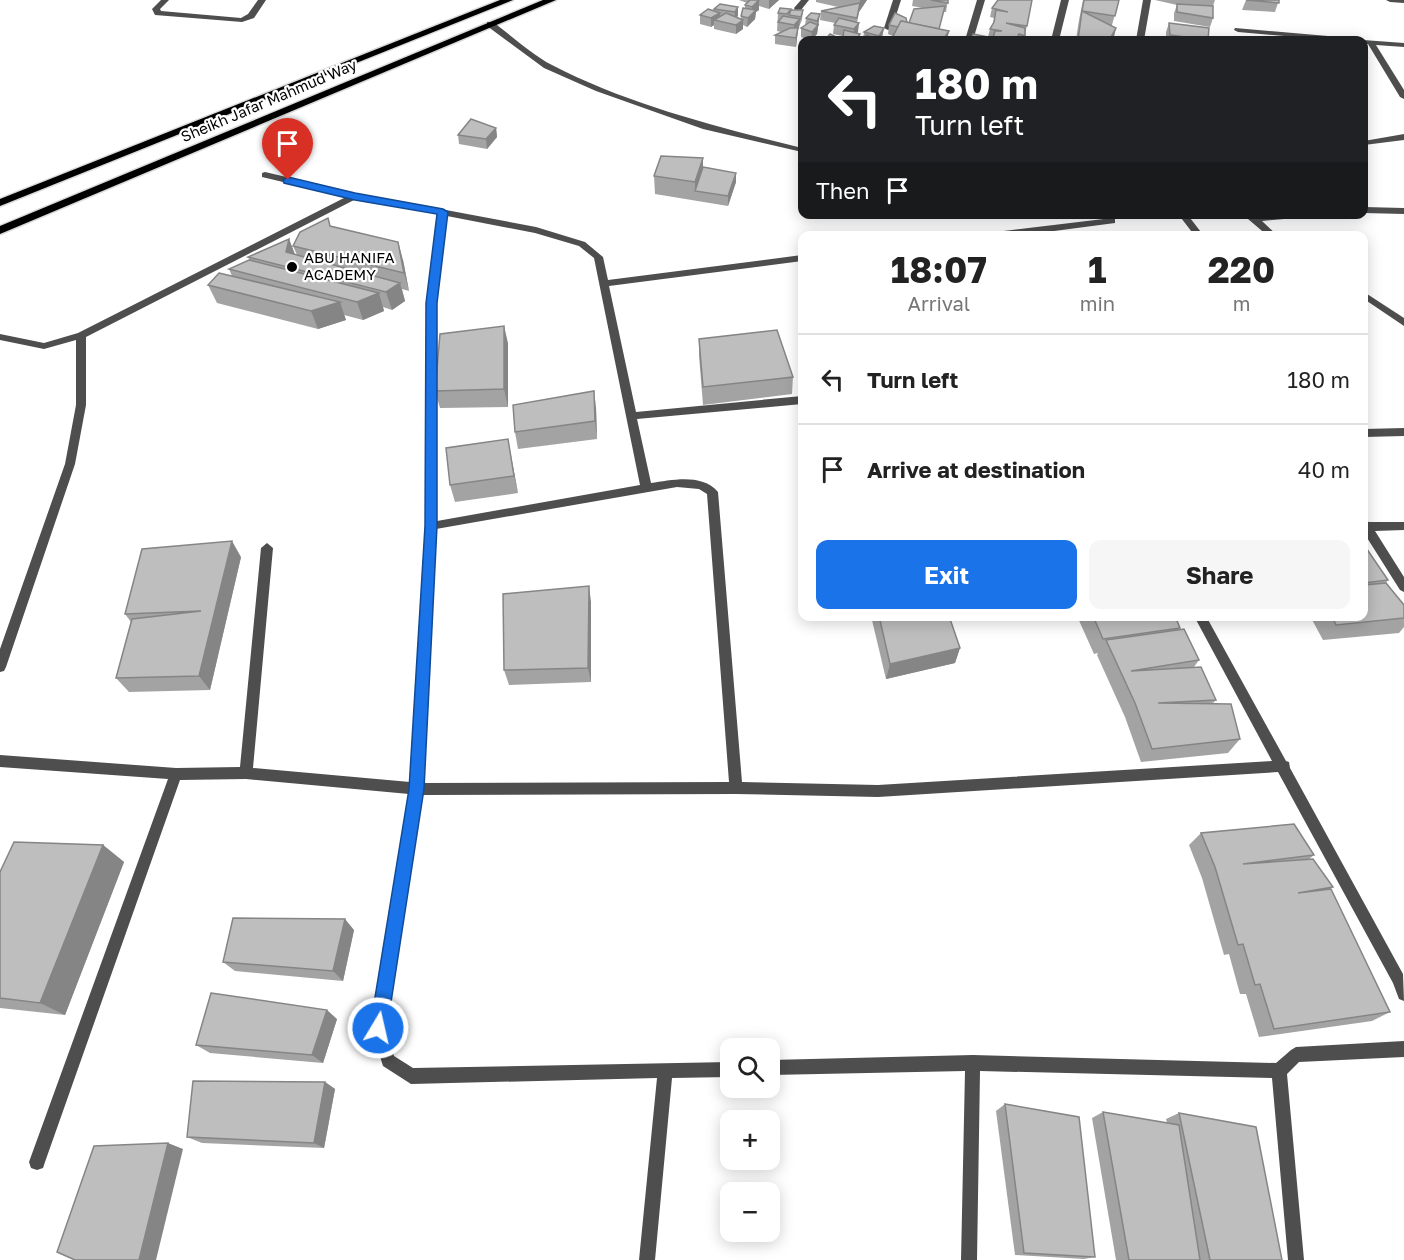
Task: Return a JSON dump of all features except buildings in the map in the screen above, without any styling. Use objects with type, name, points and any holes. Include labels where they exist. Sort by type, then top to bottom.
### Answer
[{"type":"main road","name":"Sheikh Jafar Mahmud Way","points":[[0,203],[508,0]]},
{"type":"main road","name":"Sheikh Jafar Mahmud Way","points":[[0,230],[551,0]]},
{"type":"street","points":[[165,0],[156,9],[158,13],[242,20],[251,16],[262,0]]},
{"type":"street","points":[[798,8],[805,0]]},
{"type":"street","points":[[888,28],[897,0]]},
{"type":"street","points":[[970,36],[981,0]]},
{"type":"street","points":[[1056,36],[1065,0]]},
{"type":"street","points":[[1141,36],[1147,0]]},
{"type":"street","points":[[1390,0],[1404,1]]},
{"type":"street","points":[[490,24],[547,66],[599,89],[675,117],[798,149]]},
{"type":"street","points":[[1238,30],[1277,36]]},
{"type":"street","points":[[1368,42],[1404,45]]},
{"type":"street","points":[[1368,43],[1404,97]]},
{"type":"street","points":[[1368,142],[1404,137]]},
{"type":"street","points":[[265,175],[355,196],[536,230],[582,244],[598,257],[646,487]]},
{"type":"street","points":[[0,337],[44,346],[81,335],[355,196]]},
{"type":"street","points":[[1368,210],[1404,211]]},
{"type":"street","points":[[443,212],[432,303],[431,526],[416,789],[378,1028],[388,1061],[411,1076],[720,1069]]},
{"type":"street","points":[[1186,219],[1196,231]]},
{"type":"street","points":[[1253,219],[1268,231]]},
{"type":"street","points":[[1029,231],[1112,221]]},
{"type":"street","points":[[603,284],[798,259]]},
{"type":"street","points":[[1368,298],[1404,323]]},
{"type":"street","points":[[0,667],[70,464],[81,405],[81,335]]},
{"type":"street","points":[[631,416],[798,400]]},
{"type":"street","points":[[1368,433],[1404,432]]},
{"type":"street","points":[[431,526],[677,483],[702,485],[712,492],[736,788]]},
{"type":"street","points":[[1368,525],[1404,526]]},
{"type":"street","points":[[1368,531],[1404,587]]},
{"type":"street","points":[[246,773],[267,548]]},
{"type":"street","points":[[1203,621],[1284,766],[1404,994]]},
{"type":"street","points":[[0,761],[176,774],[246,773],[416,789],[736,788],[878,791],[1284,766]]},
{"type":"street","points":[[37,1162],[176,774]]},
{"type":"street","points":[[780,1068],[973,1063],[1280,1071],[1296,1055],[1404,1049]]},
{"type":"street","points":[[969,1260],[973,1063]]},
{"type":"street","points":[[647,1260],[665,1071]]},
{"type":"street","points":[[1280,1071],[1296,1260]]},
{"type":"place","name":"ABU HANIFA ACADEMY","points":[[292,267]]},
{"type":"route","points":[[288,180],[355,196],[443,212],[432,303],[431,526],[416,789],[378,1028]]}]
